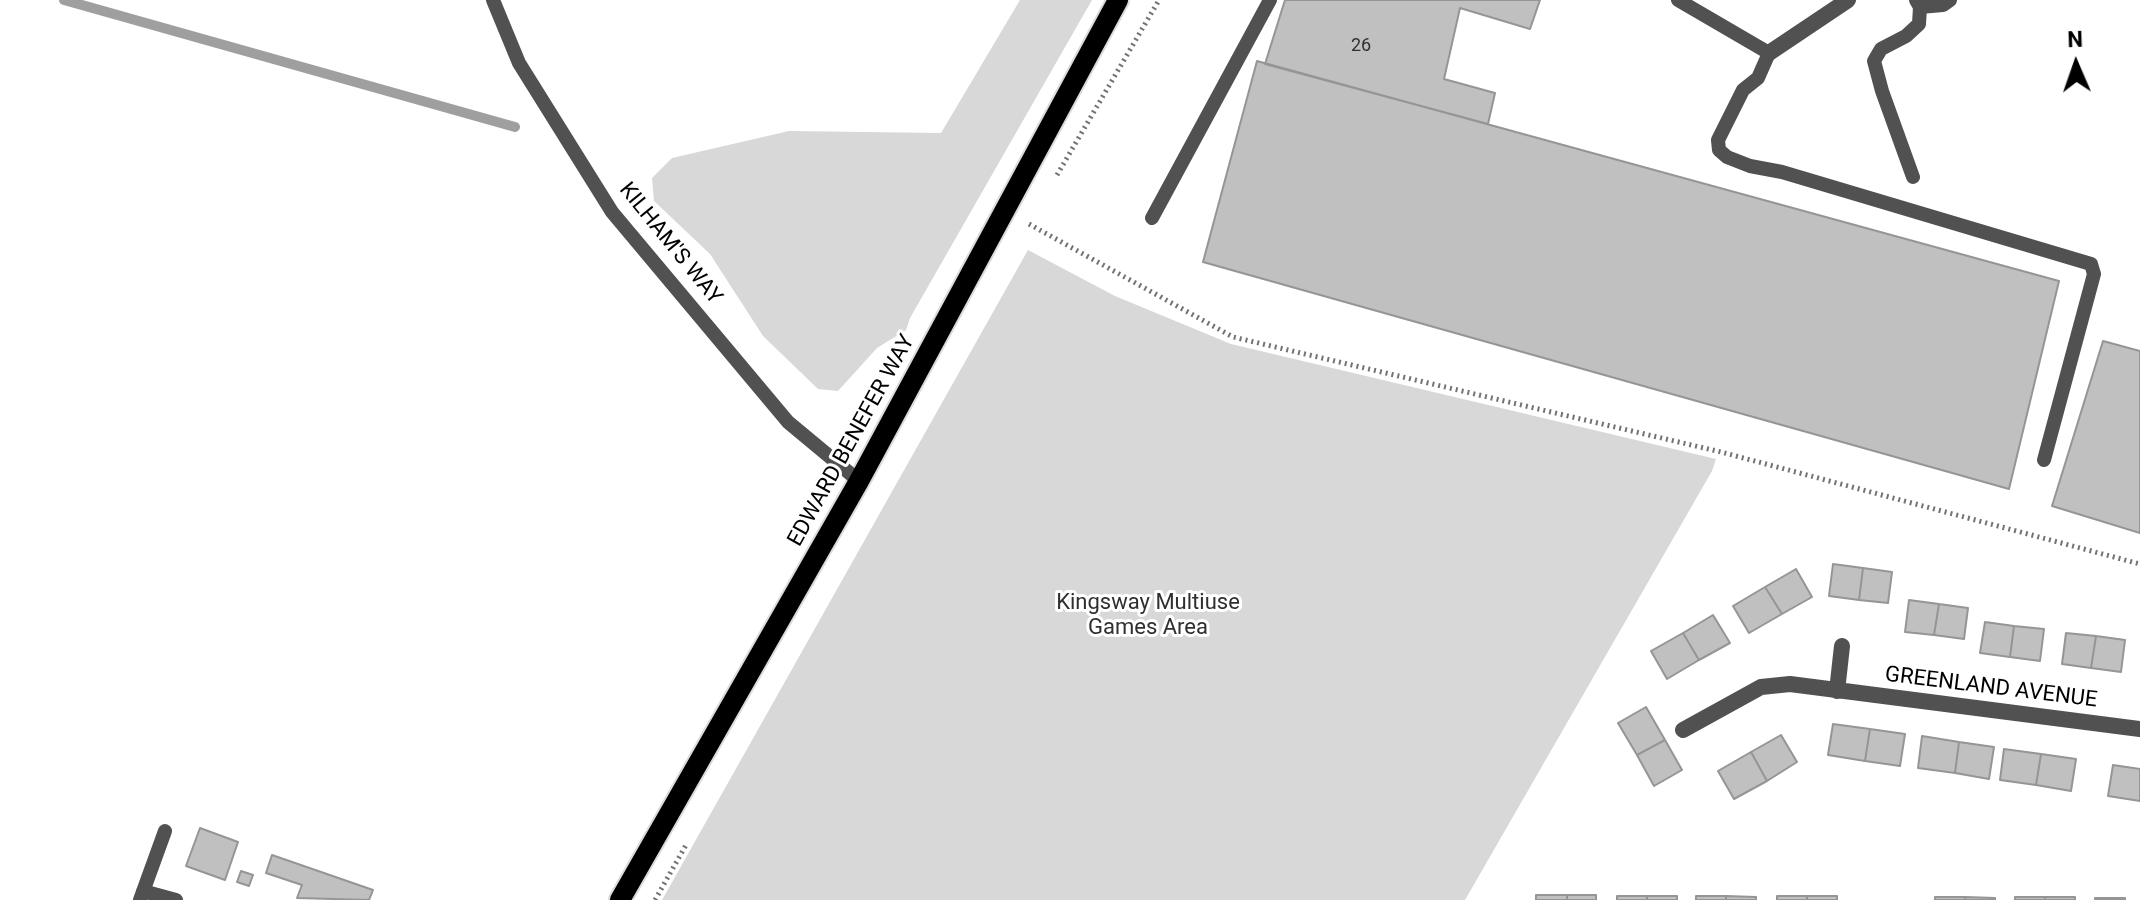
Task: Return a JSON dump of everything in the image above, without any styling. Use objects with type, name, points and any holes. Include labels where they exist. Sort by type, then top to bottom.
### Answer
[{"type":"main road","name":"EDWARD BENEFER WAY","points":[[620,900],[859,481],[1118,0]]},
{"type":"street","points":[[1769,53],[1848,0]]},
{"type":"street","points":[[1837,691],[1842,646]]},
{"type":"street","name":"GREENLAND AVENUE","points":[[1683,730],[1761,687],[1790,684],[2140,729]]},
{"type":"lane","name":"KILHAM'S WAY","points":[[493,0],[519,63],[612,212],[788,422],[859,481]]},
{"type":"lane","points":[[1152,218],[1270,0]]},
{"type":"lane","points":[[1678,0],[1769,53],[1758,78],[1743,90],[1718,140],[1719,150],[1727,157],[2091,264],[2094,274],[2044,460]]},
{"type":"lane","points":[[1913,177],[1874,61],[1881,49],[1906,36],[1919,24],[1918,3],[1943,5],[1950,0]]},
{"type":"lane","points":[[165,831],[142,895],[176,900]]},
{"type":"path","points":[[1029,224],[1233,337],[1721,452],[2140,564]]},
{"type":"green space","points":[[1020,0],[1092,0],[910,318],[906,330],[877,348],[838,391],[818,389],[763,336],[710,254],[654,201],[652,178],[672,158],[789,131],[941,133]]},
{"type":"green space","name":"Kingsway Multiuse Games Area","points":[[1028,250],[1115,296],[1231,344],[1716,459],[1712,471],[1465,900],[662,900]]},
{"type":"building","points":[[1285,0],[1540,0],[1530,29],[1460,8],[1444,79],[1495,93],[1488,124],[1265,64]]},
{"type":"building","points":[[1257,61],[2059,281],[2009,489],[1203,262]]},
{"type":"building","points":[[2103,341],[2140,351],[2140,533],[2052,506]]},
{"type":"building","points":[[1833,564],[1863,568],[1859,600],[1829,596]]},
{"type":"building","points":[[1863,568],[1892,572],[1888,603],[1859,600]]},
{"type":"building","points":[[1796,569],[1812,597],[1782,614],[1765,587]]},
{"type":"building","points":[[1765,587],[1782,614],[1749,633],[1733,606]]},
{"type":"building","points":[[1909,600],[1939,604],[1934,635],[1905,632]]},
{"type":"building","points":[[1939,604],[1968,608],[1964,639],[1934,635]]},
{"type":"building","points":[[1713,615],[1730,643],[1699,660],[1683,633]]},
{"type":"building","points":[[1985,622],[2014,626],[2010,657],[1980,653]]},
{"type":"building","points":[[2014,626],[2044,629],[2040,661],[2010,657]]},
{"type":"building","points":[[1683,633],[1699,660],[1667,679],[1651,651]]},
{"type":"building","points":[[2066,633],[2096,636],[2091,668],[2062,664]]},
{"type":"building","points":[[2096,636],[2125,640],[2121,672],[2091,668]]},
{"type":"building","points":[[1646,707],[1665,740],[1637,755],[1618,723]]},
{"type":"building","points":[[1833,724],[1870,729],[1865,761],[1828,755]]},
{"type":"building","points":[[1870,729],[1905,734],[1900,766],[1865,761]]},
{"type":"building","points":[[1781,735],[1797,762],[1767,781],[1751,752]]},
{"type":"building","points":[[1922,736],[1959,742],[1955,773],[1918,768]]},
{"type":"building","points":[[1665,740],[1682,770],[1654,786],[1637,755]]},
{"type":"building","points":[[1959,742],[1994,747],[1989,779],[1955,773]]},
{"type":"building","points":[[2004,749],[2041,754],[2036,785],[2000,780]]},
{"type":"building","points":[[1751,752],[1767,781],[1734,799],[1718,771]]},
{"type":"building","points":[[2041,754],[2076,759],[2071,791],[2036,785]]},
{"type":"building","points":[[2113,765],[2140,769],[2140,801],[2108,796]]},
{"type":"building","points":[[200,828],[238,842],[225,880],[186,866]]},
{"type":"building","points":[[272,855],[373,890],[369,900],[297,898],[302,885],[266,873]]},
{"type":"building","points":[[241,871],[253,875],[249,886],[237,882]]},
{"type":"building","points":[[1536,895],[1567,895],[1567,900],[1536,900]]},
{"type":"building","points":[[1567,895],[1596,895],[1596,900],[1567,900]]},
{"type":"building","points":[[1617,896],[1647,896],[1647,900],[1617,900]]},
{"type":"building","points":[[1647,896],[1677,896],[1677,900],[1647,900]]},
{"type":"building","points":[[1696,896],[1726,896],[1726,900],[1696,900]]},
{"type":"building","points":[[1726,896],[1756,897],[1756,900],[1726,900]]},
{"type":"building","points":[[1777,896],[1807,896],[1807,900],[1777,900]]},
{"type":"building","points":[[1807,896],[1837,896],[1837,900],[1807,900]]},
{"type":"building","points":[[1935,897],[1965,897],[1965,900],[1935,900]]},
{"type":"building","points":[[1965,897],[1995,898],[1995,900],[1965,900]]},
{"type":"building","points":[[2015,897],[2045,897],[2045,900],[2015,900]]},
{"type":"building","points":[[2045,897],[2075,897],[2075,900],[2045,900]]},
{"type":"building","points":[[2125,898],[2125,900],[2095,900]]},
{"type":"waterway","points":[[64,0],[515,127]]}]
